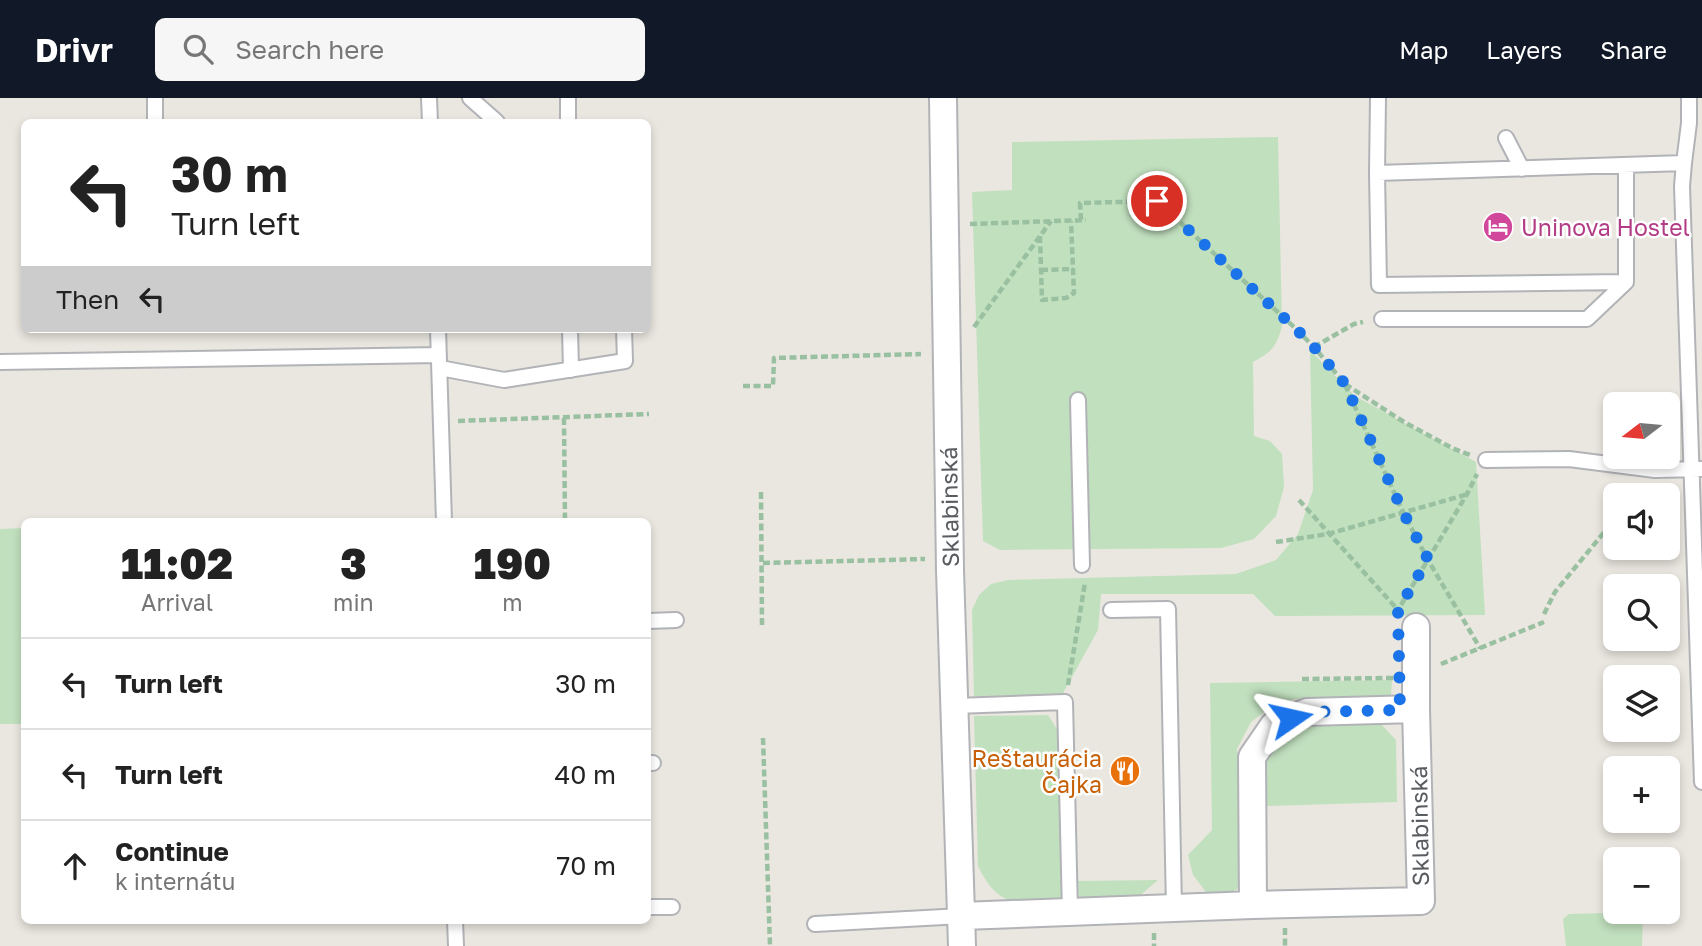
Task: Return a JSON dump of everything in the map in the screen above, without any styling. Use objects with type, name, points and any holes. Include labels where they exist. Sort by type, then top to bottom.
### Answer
[{"type":"street","name":"Sklabinská","points":[[943,98],[950,569],[962,946]]},
{"type":"street","name":"Sklabinská","points":[[961,916],[1420,901],[1416,627]]},
{"type":"street","points":[[1253,905],[1252,757],[1274,725],[1307,712],[1416,709]]},
{"type":"lane","points":[[155,98],[155,119]]},
{"type":"lane","points":[[429,98],[430,119]]},
{"type":"lane","points":[[470,98],[494,119]]},
{"type":"lane","points":[[568,98],[568,119]]},
{"type":"lane","points":[[1378,98],[1379,285],[1626,282]]},
{"type":"lane","points":[[1689,98],[1682,186],[1696,469],[1702,782]]},
{"type":"lane","points":[[1506,138],[1522,169]]},
{"type":"lane","points":[[1377,173],[1684,163]]},
{"type":"lane","points":[[1382,319],[1587,319],[1626,282],[1626,165]]},
{"type":"lane","points":[[438,333],[444,518]]},
{"type":"lane","points":[[570,333],[570,370]]},
{"type":"lane","points":[[0,362],[440,361],[504,380],[625,361],[624,333]]},
{"type":"lane","points":[[1078,400],[1084,572]]},
{"type":"lane","points":[[1486,460],[1569,459],[1655,470],[1696,469]]},
{"type":"lane","points":[[1111,610],[1168,609],[1174,908]]},
{"type":"lane","points":[[651,621],[676,620]]},
{"type":"lane","points":[[955,706],[1065,702],[1070,912]]},
{"type":"lane","points":[[651,907],[672,907]]},
{"type":"lane","points":[[815,924],[961,916]]},
{"type":"lane","points":[[455,924],[456,946]]},
{"type":"path","points":[[1157,201],[1170,173]]},
{"type":"path","points":[[969,224],[1083,220],[1080,202],[1157,201],[1294,327],[1345,384],[1403,512],[1480,648]]},
{"type":"path","points":[[971,330],[1051,221]]},
{"type":"path","points":[[1040,236],[1042,300],[1066,298],[1074,293],[1071,221]]},
{"type":"path","points":[[1041,270],[1073,269]]},
{"type":"path","points":[[1314,347],[1354,324],[1382,319]]},
{"type":"path","points":[[743,386],[774,386],[774,358],[922,354]]},
{"type":"path","points":[[1299,500],[1398,610],[1486,460],[1452,448],[1404,422],[1345,384]]},
{"type":"path","points":[[441,421],[649,414]]},
{"type":"path","points":[[564,418],[565,518]]},
{"type":"path","points":[[761,492],[762,626]]},
{"type":"path","points":[[1276,542],[1328,534],[1467,494]]},
{"type":"path","points":[[1544,614],[1555,592],[1603,534]]},
{"type":"path","points":[[763,563],[926,558]]},
{"type":"path","points":[[1065,702],[1084,572]]},
{"type":"path","points":[[763,738],[770,946]]},
{"type":"path","points":[[1284,923],[1285,946]]},
{"type":"green space","points":[[1278,137],[1282,326],[1272,348],[1253,362],[1254,436],[1270,441],[1282,454],[1284,487],[1276,516],[1254,539],[1221,548],[1000,550],[983,541],[972,192],[1012,190],[1012,142]]},
{"type":"green space","points":[[1310,350],[1355,396],[1476,462],[1485,615],[1275,616],[1253,594],[1101,594],[1098,630],[1062,695],[974,696],[972,610],[979,595],[991,584],[1008,580],[1236,574],[1276,560],[1298,534],[1313,490]]},
{"type":"green space","points":[[21,528],[21,724],[0,724],[0,529]]},
{"type":"green space","points":[[1392,680],[1391,695],[1295,699],[1272,706],[1251,722],[1237,749],[1241,887],[1224,896],[1206,892],[1193,875],[1188,855],[1212,830],[1210,683]]},
{"type":"green space","points":[[1048,715],[1060,734],[1061,901],[1012,901],[994,890],[978,866],[974,716]]},
{"type":"green space","points":[[1302,725],[1382,725],[1396,740],[1397,802],[1266,806],[1265,755],[1285,732]]},
{"type":"green space","points":[[1158,880],[1137,898],[1079,900],[1078,881]]},
{"type":"green space","points":[[1603,913],[1603,924],[1643,924],[1642,946],[1566,946],[1563,919],[1569,914]]},
{"type":"place","name":"Uninova Hostel","points":[[1498,227]]},
{"type":"place","name":"Reštaurácia Čajka","points":[[1125,771]]},
{"type":"route","points":[[1157,201],[1294,327],[1345,384],[1403,512],[1428,559],[1398,610],[1400,710],[1307,712],[1291,718]]}]
